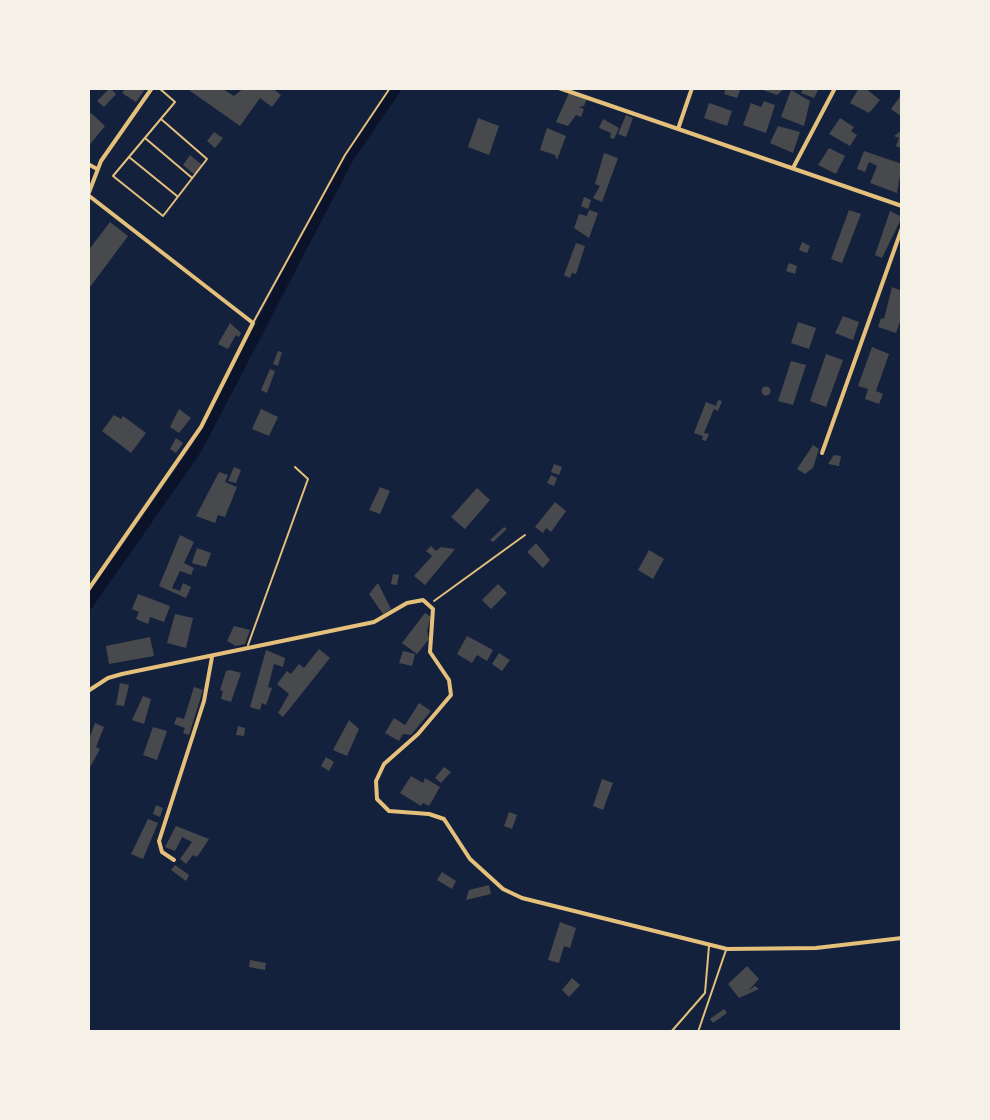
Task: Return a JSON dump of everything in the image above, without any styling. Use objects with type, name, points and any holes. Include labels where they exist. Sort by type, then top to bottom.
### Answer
[{"type":"street","points":[[88,590],[201,427],[253,323],[88,195],[97,169],[152,88]]},
{"type":"street","points":[[559,88],[902,206]]},
{"type":"street","points":[[678,129],[692,88]]},
{"type":"street","points":[[793,168],[834,89]]},
{"type":"street","points":[[88,164],[97,169]]},
{"type":"street","points":[[822,453],[902,228]]},
{"type":"street","points":[[88,691],[108,678],[374,622],[416,600],[429,604],[433,609],[430,652],[449,680],[451,695],[418,734],[384,764],[376,781],[377,799],[389,811],[429,814],[444,819],[470,859],[511,894],[727,949],[816,948],[902,938]]},
{"type":"street","points":[[174,860],[162,852],[159,841],[204,701],[212,657]]},
{"type":"lane","points":[[159,88],[175,102],[113,176],[163,216],[207,159],[161,119]]},
{"type":"lane","points":[[253,323],[345,155],[390,88]]},
{"type":"lane","points":[[145,138],[192,178]]},
{"type":"lane","points":[[129,157],[178,196]]},
{"type":"lane","points":[[247,649],[308,479],[295,467]]},
{"type":"lane","points":[[671,1032],[705,993],[709,979],[709,944]]},
{"type":"lane","points":[[698,1032],[727,949]]},
{"type":"path","points":[[429,604],[525,535]]},
{"type":"building","points":[[110,88],[116,94],[104,107],[97,101]]},
{"type":"building","points":[[126,88],[146,88],[136,102],[122,93]]},
{"type":"building","points":[[186,88],[221,88],[234,96],[244,88],[272,88],[281,95],[272,107],[260,98],[240,126]]},
{"type":"building","points":[[726,88],[741,88],[737,98],[724,94]]},
{"type":"building","points":[[757,88],[785,88],[777,95]]},
{"type":"building","points":[[803,88],[819,88],[814,98],[801,93]]},
{"type":"building","points":[[859,88],[865,88],[880,100],[869,113],[850,103]]},
{"type":"building","points":[[791,90],[810,101],[804,126],[781,117]]},
{"type":"building","points":[[569,93],[587,99],[584,106],[579,107],[584,109],[581,117],[576,115],[568,126],[556,122]]},
{"type":"building","points":[[902,94],[902,117],[891,109]]},
{"type":"building","points":[[764,101],[775,105],[766,133],[743,125],[751,103],[761,107]]},
{"type":"building","points":[[709,103],[732,111],[727,126],[704,118]]},
{"type":"building","points":[[91,113],[105,126],[88,147],[88,116]]},
{"type":"building","points":[[626,115],[633,118],[626,137],[618,134]]},
{"type":"building","points":[[478,118],[499,126],[489,155],[468,147]]},
{"type":"building","points":[[840,118],[854,127],[851,131],[857,135],[850,146],[829,134]]},
{"type":"building","points":[[603,119],[619,128],[614,139],[610,138],[611,133],[599,128]]},
{"type":"building","points":[[778,126],[800,132],[793,153],[770,143]]},
{"type":"building","points":[[547,128],[566,136],[557,160],[555,155],[540,150]]},
{"type":"building","points":[[902,130],[902,149],[896,146],[899,138],[894,136]]},
{"type":"building","points":[[214,132],[223,138],[215,148],[207,141]]},
{"type":"building","points":[[829,148],[845,156],[836,174],[818,165]]},
{"type":"building","points":[[864,151],[902,164],[897,193],[870,183],[877,166],[869,162],[865,172],[857,169]]},
{"type":"building","points":[[604,153],[618,158],[602,202],[593,198],[600,186],[595,184]]},
{"type":"building","points":[[190,155],[202,165],[195,175],[183,165]]},
{"type":"building","points":[[584,197],[591,200],[588,209],[581,206]]},
{"type":"building","points":[[589,210],[598,213],[589,238],[574,228],[579,214],[587,216]]},
{"type":"building","points":[[849,210],[861,214],[842,263],[831,259]]},
{"type":"building","points":[[890,211],[902,217],[882,258],[875,255]]},
{"type":"building","points":[[110,222],[128,236],[90,287],[88,251]]},
{"type":"building","points":[[802,242],[810,246],[807,253],[799,250]]},
{"type":"building","points":[[576,243],[585,246],[576,274],[572,273],[570,278],[564,275]]},
{"type":"building","points":[[789,263],[797,266],[795,274],[786,271]]},
{"type":"building","points":[[892,287],[902,291],[902,316],[896,333],[878,327],[881,318],[884,319]]},
{"type":"building","points":[[843,316],[859,322],[853,340],[835,333]]},
{"type":"building","points":[[798,322],[816,328],[809,349],[791,343]]},
{"type":"building","points":[[230,323],[241,333],[239,337],[236,335],[228,349],[218,344]]},
{"type":"building","points":[[872,347],[889,354],[876,391],[883,394],[879,404],[865,399],[868,389],[858,386]]},
{"type":"building","points":[[278,351],[282,352],[278,366],[273,364]]},
{"type":"building","points":[[826,354],[843,360],[826,407],[810,401]]},
{"type":"building","points":[[791,361],[806,365],[793,405],[778,401]]},
{"type":"building","points":[[270,369],[275,371],[267,393],[261,390]]},
{"type":"building","points":[[766,386],[771,391],[766,396],[761,391]]},
{"type":"building","points":[[718,400],[722,401],[718,411],[714,409],[704,433],[709,434],[706,441],[702,440],[703,436],[694,433],[706,402],[716,406]]},
{"type":"building","points":[[179,409],[191,418],[179,433],[170,427]]},
{"type":"building","points":[[261,409],[278,417],[269,436],[252,429]]},
{"type":"building","points":[[114,415],[121,419],[123,416],[146,433],[131,453],[102,431]]},
{"type":"building","points":[[176,438],[183,443],[176,453],[170,449]]},
{"type":"building","points":[[813,445],[819,449],[813,468],[805,474],[797,469]]},
{"type":"building","points":[[834,455],[841,456],[839,466],[828,464]]},
{"type":"building","points":[[554,464],[562,467],[559,475],[551,472]]},
{"type":"building","points":[[234,467],[241,470],[236,483],[228,481]]},
{"type":"building","points":[[219,472],[228,475],[225,482],[237,487],[225,517],[218,515],[215,523],[196,516]]},
{"type":"building","points":[[551,475],[557,478],[554,486],[547,483]]},
{"type":"building","points":[[380,487],[390,491],[380,514],[369,510]]},
{"type":"building","points":[[477,488],[490,500],[465,529],[451,517]]},
{"type":"building","points":[[555,502],[566,511],[551,532],[546,528],[543,533],[535,527]]},
{"type":"building","points":[[504,527],[507,529],[493,542],[490,540]]},
{"type":"building","points":[[180,535],[194,542],[184,563],[194,568],[191,575],[180,571],[172,588],[180,591],[183,583],[191,587],[186,598],[159,586]]},
{"type":"building","points":[[536,543],[550,560],[543,568],[527,552]]},
{"type":"building","points":[[431,546],[436,551],[441,547],[455,549],[425,585],[414,576],[432,556],[426,551]]},
{"type":"building","points":[[197,548],[211,553],[206,567],[192,563]]},
{"type":"building","points":[[649,550],[664,559],[653,579],[638,570]]},
{"type":"building","points":[[393,574],[399,575],[397,585],[391,584]]},
{"type":"building","points":[[378,583],[391,609],[383,614],[369,594]]},
{"type":"building","points":[[498,584],[507,593],[491,609],[482,600]]},
{"type":"building","points":[[138,594],[170,606],[164,622],[150,617],[148,624],[136,619],[139,612],[132,609]]},
{"type":"building","points":[[425,613],[431,617],[427,631],[429,639],[417,654],[402,643]]},
{"type":"building","points":[[175,614],[193,618],[186,648],[167,643]]},
{"type":"building","points":[[234,626],[250,630],[245,644],[236,646],[227,641]]},
{"type":"building","points":[[467,636],[493,650],[487,661],[477,655],[472,663],[457,654]]},
{"type":"building","points":[[150,637],[154,656],[109,664],[106,646]]},
{"type":"building","points":[[319,649],[330,658],[283,717],[278,713],[289,694],[277,684],[287,671],[291,674],[299,664],[304,668]]},
{"type":"building","points":[[266,650],[285,658],[283,667],[274,664],[268,687],[272,688],[266,705],[262,703],[260,710],[250,707]]},
{"type":"building","points":[[403,651],[415,654],[412,666],[399,663]]},
{"type":"building","points":[[499,653],[510,660],[502,671],[492,664]]},
{"type":"building","points":[[226,671],[241,673],[231,702],[221,699],[223,691],[220,690]]},
{"type":"building","points":[[120,683],[129,685],[124,706],[116,705]]},
{"type":"building","points":[[194,687],[203,690],[189,735],[183,733],[185,728],[174,724],[177,717],[184,719]]},
{"type":"building","points":[[143,696],[151,699],[144,724],[132,720]]},
{"type":"building","points":[[419,703],[431,711],[411,735],[403,734],[399,741],[385,733],[394,718],[405,725]]},
{"type":"building","points":[[349,720],[359,729],[347,756],[333,750]]},
{"type":"building","points":[[95,723],[104,727],[96,747],[100,749],[88,771],[88,742]]},
{"type":"building","points":[[238,726],[245,728],[244,736],[236,735]]},
{"type":"building","points":[[153,727],[167,731],[157,760],[143,755]]},
{"type":"building","points":[[326,757],[334,762],[329,771],[321,766]]},
{"type":"building","points":[[444,767],[451,772],[441,783],[435,778]]},
{"type":"building","points":[[411,776],[423,783],[425,778],[440,787],[429,806],[423,803],[421,806],[400,793]]},
{"type":"building","points":[[602,779],[613,783],[603,810],[593,806]]},
{"type":"building","points":[[156,805],[163,808],[160,817],[153,814]]},
{"type":"building","points":[[509,812],[517,815],[512,829],[504,826]]},
{"type":"building","points":[[148,819],[158,823],[143,859],[131,854]]},
{"type":"building","points":[[176,826],[209,839],[197,857],[193,855],[186,864],[180,859],[192,842],[182,837],[175,851],[165,847]]},
{"type":"building","points":[[175,865],[189,875],[186,881],[171,870]]},
{"type":"building","points":[[442,872],[456,881],[452,889],[437,880]]},
{"type":"building","points":[[489,885],[491,894],[466,900],[469,890]]},
{"type":"building","points":[[560,922],[576,928],[570,948],[564,946],[559,963],[548,960]]},
{"type":"building","points":[[250,960],[266,963],[265,970],[249,967]]},
{"type":"building","points":[[747,966],[759,979],[748,991],[755,986],[759,989],[739,998],[728,984]]},
{"type":"building","points":[[572,978],[580,985],[569,997],[562,990]]},
{"type":"building","points":[[724,1009],[727,1013],[713,1023],[710,1019]]},
{"type":"waterway","points":[[88,604],[197,448],[347,160],[396,88]]}]
